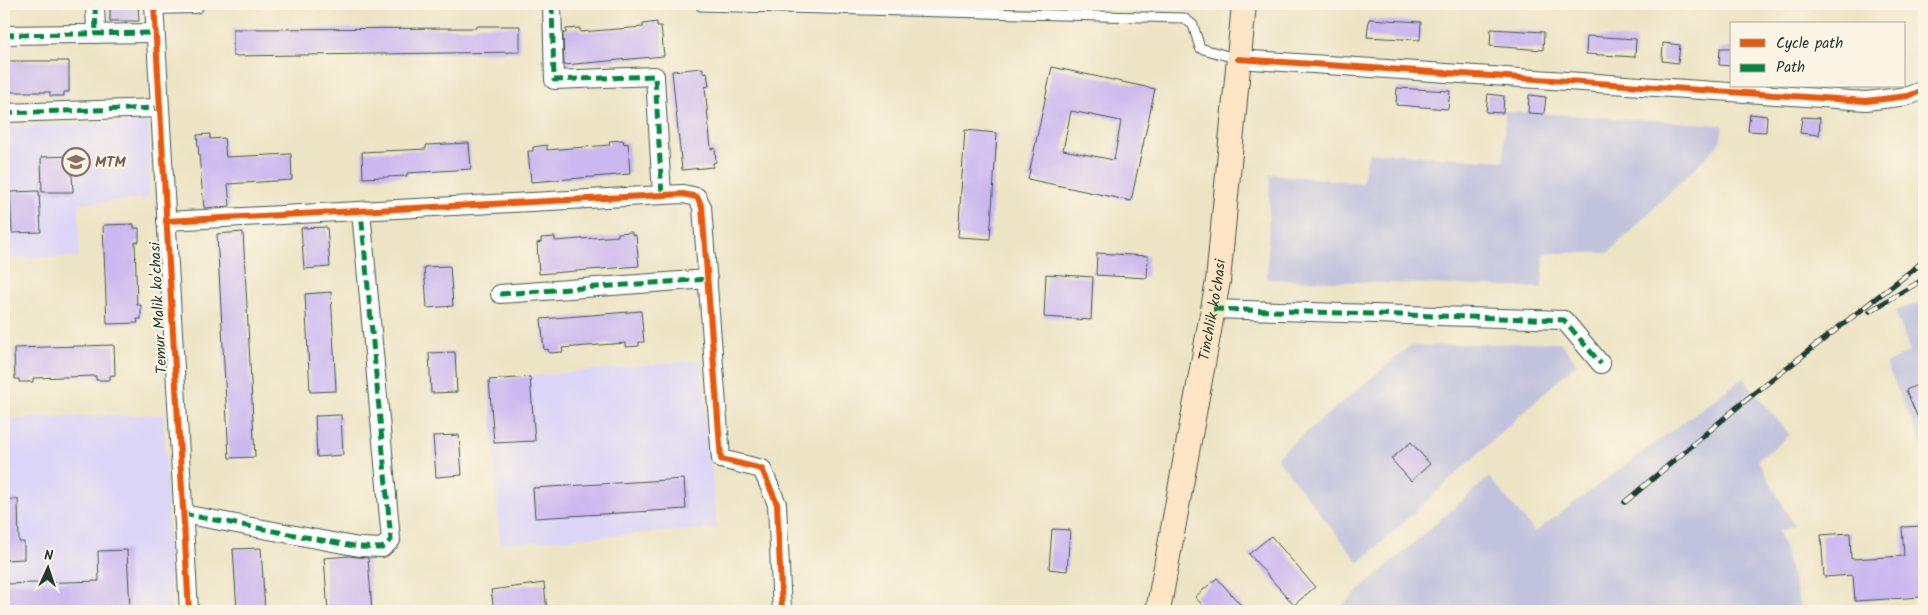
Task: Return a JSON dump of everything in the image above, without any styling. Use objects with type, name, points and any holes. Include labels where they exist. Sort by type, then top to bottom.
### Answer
[{"type":"main road","name":"Tinchlik ko'chasi","points":[[1158,611],[1218,281],[1244,4]]},
{"type":"street","points":[[95,4],[96,34]]},
{"type":"street","points":[[154,4],[195,4]]},
{"type":"street","name":"Temur Malik ko'chasi","points":[[154,4],[189,611]]},
{"type":"street","points":[[552,4],[554,80],[655,76],[662,195]]},
{"type":"street","points":[[4,35],[155,33]]},
{"type":"street","points":[[1238,59],[1866,101],[1908,96],[1924,90]]},
{"type":"street","points":[[4,113],[160,108]]},
{"type":"street","points":[[166,221],[683,194],[697,197],[702,207],[720,459],[762,469],[777,504],[782,611]]},
{"type":"street","points":[[182,514],[359,547],[382,548],[391,540],[361,211]]},
{"type":"street","points":[[500,294],[708,279]]},
{"type":"street","points":[[1213,308],[1564,320],[1601,364]]},
{"type":"lane","points":[[700,4],[700,6],[1184,18],[1193,25],[1200,48],[1238,59]]},
{"type":"shaded area","points":[[1012,4],[1179,4],[1178,8]]},
{"type":"shaded area","points":[[1505,111],[1723,125],[1720,143],[1608,253],[1544,253],[1542,288],[1267,279],[1270,174],[1362,183],[1369,152],[1504,161]]},
{"type":"shaded area","name":"MTM","points":[[149,122],[149,198],[79,204],[79,257],[4,258],[4,126]]},
{"type":"shaded area","points":[[1924,301],[1924,449],[1886,364],[1910,351],[1895,311]]},
{"type":"shaded area","points":[[1560,342],[1577,363],[1359,563],[1276,457],[1410,346]]},
{"type":"shaded area","points":[[701,360],[717,528],[500,544],[489,380]]},
{"type":"shaded area","points":[[1743,378],[1790,435],[1758,460],[1794,526],[1779,531],[1802,611],[1336,611],[1489,477],[1535,532]]},
{"type":"shaded area","points":[[164,414],[171,611],[4,611],[4,419]]},
{"type":"building","points":[[110,4],[138,4],[139,21],[110,21]]},
{"type":"building","points":[[1369,19],[1421,22],[1420,40],[1367,37]]},
{"type":"building","points":[[657,22],[657,26],[661,26],[664,56],[564,65],[563,33],[566,33],[566,29],[580,28],[580,32],[643,27],[643,24]]},
{"type":"building","points":[[476,26],[520,26],[520,52],[233,56],[233,29],[476,28]]},
{"type":"building","points":[[1491,29],[1544,32],[1543,50],[1490,46]]},
{"type":"building","points":[[1587,36],[1636,39],[1635,57],[1586,54]]},
{"type":"building","points":[[1663,43],[1680,45],[1678,63],[1662,61]]},
{"type":"building","points":[[1720,48],[1730,48],[1730,66],[1719,65]]},
{"type":"building","points":[[4,61],[69,61],[69,92],[64,92],[64,96],[50,96],[50,92],[4,92]]},
{"type":"building","points":[[1052,67],[1155,89],[1131,201],[1028,179]],"holes":[[[1071,111],[1121,121],[1114,160],[1063,150]]]},
{"type":"building","points":[[703,68],[703,73],[707,72],[709,86],[705,87],[711,149],[715,148],[716,162],[713,163],[713,167],[682,170],[672,71]]},
{"type":"building","points":[[1397,88],[1450,91],[1448,109],[1396,105]]},
{"type":"building","points":[[1488,94],[1504,96],[1503,113],[1486,112]]},
{"type":"building","points":[[1529,95],[1546,97],[1544,114],[1528,113]]},
{"type":"building","points":[[1750,114],[1767,116],[1766,132],[1748,131]]},
{"type":"building","points":[[1802,117],[1820,118],[1819,135],[1800,133]]},
{"type":"building","points":[[965,130],[997,133],[990,239],[958,237]]},
{"type":"building","points":[[210,134],[210,139],[224,138],[226,157],[291,154],[292,180],[228,184],[230,206],[204,208],[197,135]]},
{"type":"building","points":[[623,140],[624,144],[628,143],[630,174],[531,182],[528,151],[533,151],[533,147],[547,145],[547,150],[610,145],[609,141]]},
{"type":"building","points":[[469,143],[471,169],[407,173],[407,176],[363,178],[362,152],[426,149],[426,145]]},
{"type":"building","points":[[71,156],[73,192],[42,192],[41,157]]},
{"type":"building","points":[[39,191],[41,232],[12,233],[10,192]]},
{"type":"building","points":[[134,224],[134,228],[139,228],[139,242],[135,242],[137,305],[141,305],[141,319],[137,319],[138,323],[107,324],[103,225]]},
{"type":"building","points":[[327,227],[330,267],[304,269],[301,228]]},
{"type":"building","points":[[243,232],[255,457],[229,458],[217,234]]},
{"type":"building","points":[[632,232],[632,235],[636,235],[639,266],[539,274],[537,243],[541,242],[541,238],[555,237],[555,241],[618,236],[618,233]]},
{"type":"building","points":[[1097,253],[1148,256],[1147,278],[1096,275]]},
{"type":"building","points":[[450,266],[453,306],[427,308],[424,267]]},
{"type":"building","points":[[1046,274],[1093,277],[1091,320],[1044,317]]},
{"type":"building","points":[[331,292],[336,391],[310,392],[305,294]]},
{"type":"building","points":[[641,311],[644,342],[639,342],[639,346],[625,347],[625,343],[562,348],[563,352],[549,353],[548,349],[544,350],[541,319]]},
{"type":"building","points":[[114,345],[115,375],[110,376],[110,380],[96,380],[96,376],[33,378],[33,382],[19,382],[19,379],[15,379],[14,348]]},
{"type":"building","points":[[455,352],[457,392],[431,393],[429,353]]},
{"type":"building","points":[[530,377],[535,441],[494,443],[489,380]]},
{"type":"building","points":[[1924,382],[1924,432],[1906,390]]},
{"type":"building","points":[[341,415],[343,455],[317,457],[315,416]]},
{"type":"building","points":[[459,435],[462,475],[436,477],[433,436]]},
{"type":"building","points":[[1411,442],[1430,464],[1411,481],[1391,459]]},
{"type":"building","points":[[684,479],[686,509],[535,518],[533,488]]},
{"type":"building","points":[[18,499],[19,542],[24,542],[24,559],[4,560],[4,500]]},
{"type":"building","points":[[1924,526],[1924,570],[1921,571],[1922,597],[1855,601],[1853,575],[1824,577],[1821,535],[1850,533],[1851,559],[1904,556],[1902,527]]},
{"type":"building","points":[[1052,529],[1070,530],[1067,571],[1049,569]]},
{"type":"building","points":[[1271,536],[1315,587],[1294,605],[1249,554]]},
{"type":"building","points":[[261,548],[265,611],[237,611],[233,549]]},
{"type":"building","points":[[127,550],[130,611],[4,611],[4,584],[99,581],[98,551]]},
{"type":"building","points":[[349,556],[368,558],[372,611],[328,611],[324,558]]},
{"type":"building","points":[[1217,578],[1246,611],[1208,611],[1195,597]]},
{"type":"building","points":[[544,583],[547,611],[494,611],[491,590]]},
{"type":"railway","points":[[1625,502],[1747,399],[1924,261]]},
{"type":"railway","points":[[1870,311],[1924,279]]},
{"type":"marked path","points":[[95,4],[96,34]]},
{"type":"marked path","points":[[552,4],[554,80],[655,76],[662,195]]},
{"type":"marked path","points":[[4,35],[155,33]]},
{"type":"marked path","points":[[4,113],[159,108]]},
{"type":"marked path","points":[[183,514],[359,547],[382,548],[391,540],[361,211]]},
{"type":"marked path","points":[[500,294],[708,279]]},
{"type":"marked path","points":[[1213,309],[1564,320],[1601,364]]},
{"type":"cycle path","points":[[154,4],[189,611]]},
{"type":"cycle path","points":[[1238,59],[1866,101],[1908,96],[1924,90]]},
{"type":"cycle path","points":[[166,221],[683,194],[697,197],[702,207],[721,459],[762,469],[777,504],[782,611]]},
{"type":"place","name":"MTM","points":[[76,162]]}]
